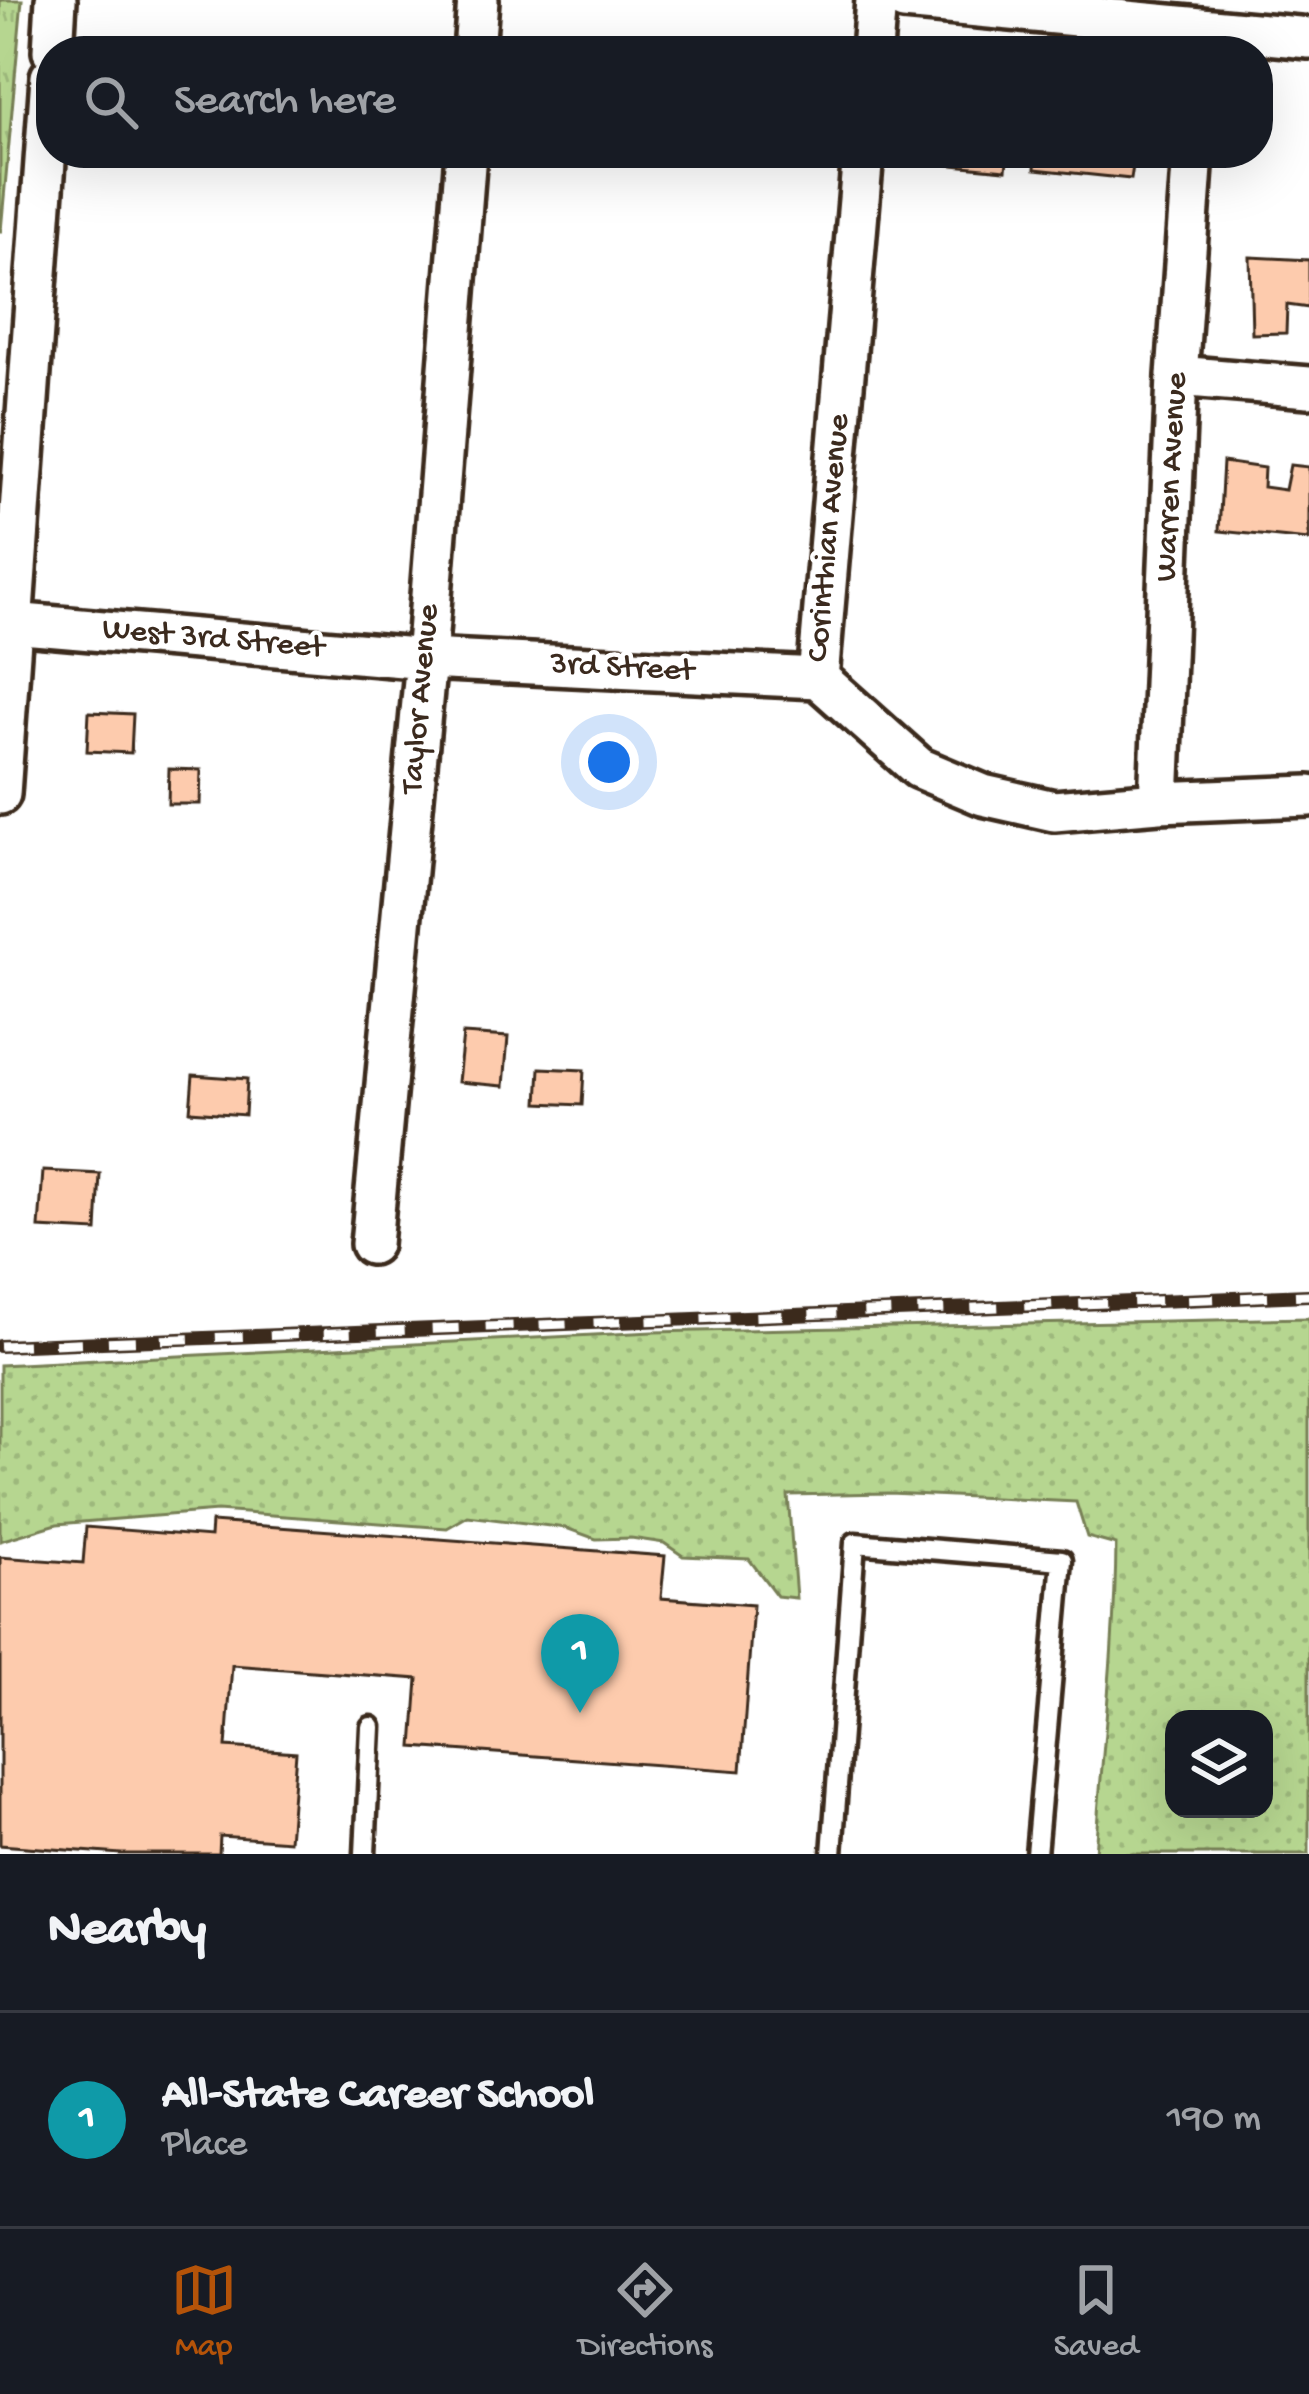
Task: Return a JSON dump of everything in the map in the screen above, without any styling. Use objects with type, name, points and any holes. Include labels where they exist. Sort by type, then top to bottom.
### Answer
[{"type":"street","points":[[54,36],[56,0]]},
{"type":"street","points":[[475,36],[478,0]]},
{"type":"street","points":[[873,36],[876,0]]},
{"type":"street","points":[[904,0],[1171,36]]},
{"type":"street","points":[[1273,39],[1309,38]]},
{"type":"street","points":[[0,794],[6,622],[43,168]]},
{"type":"street","name":"Taylor Avenue","points":[[371,1244],[426,658],[465,168]]},
{"type":"street","name":"Corinthian Avenue","points":[[862,168],[818,679],[919,768],[982,795],[1054,811],[1309,796]]},
{"type":"street","name":"Warren Avenue","points":[[1159,802],[1192,168]]},
{"type":"street","points":[[1178,376],[1309,387]]},
{"type":"street","name":"West 3rd Street","points":[[6,622],[426,658]]},
{"type":"street","name":"3rd Street","points":[[426,658],[818,679]]},
{"type":"lane","points":[[832,1854],[856,1543],[1062,1560],[1036,1854]]},
{"type":"lane","points":[[364,1854],[371,1726]]},
{"type":"green space","points":[[0,0],[22,0],[1,231],[0,231]]},
{"type":"green space","points":[[1309,1318],[1309,1854],[1095,1854],[1116,1545],[1087,1537],[1076,1502],[889,1493],[788,1495],[796,1598],[777,1596],[749,1559],[683,1556],[664,1543],[596,1539],[566,1528],[468,1516],[447,1528],[217,1511],[57,1524],[0,1541],[0,1365],[653,1332]]},
{"type":"building","points":[[1035,168],[1133,168],[1131,179]]},
{"type":"building","points":[[1250,257],[1309,260],[1309,308],[1287,305],[1286,333],[1252,334]]},
{"type":"building","points":[[1223,462],[1264,468],[1263,487],[1285,490],[1290,465],[1309,467],[1309,540],[1219,531]]},
{"type":"building","points":[[89,712],[133,714],[131,753],[87,751]]},
{"type":"building","points":[[169,769],[201,770],[200,804],[168,804]]},
{"type":"building","points":[[463,1034],[508,1037],[504,1086],[458,1082]]},
{"type":"building","points":[[540,1068],[584,1070],[582,1105],[538,1103]]},
{"type":"building","points":[[193,1075],[247,1079],[245,1115],[190,1111]]},
{"type":"building","points":[[43,1171],[100,1174],[97,1231],[39,1228]]},
{"type":"building","points":[[211,1522],[665,1556],[661,1598],[753,1605],[741,1771],[413,1747],[418,1679],[232,1665],[226,1747],[296,1752],[289,1841],[220,1836],[219,1854],[121,1854],[0,1845],[0,1557],[83,1563],[86,1527],[210,1537]]},
{"type":"railway","points":[[0,1346],[1309,1295]]},
{"type":"place","name":"All-State Career School","points":[[580,1713]]}]
